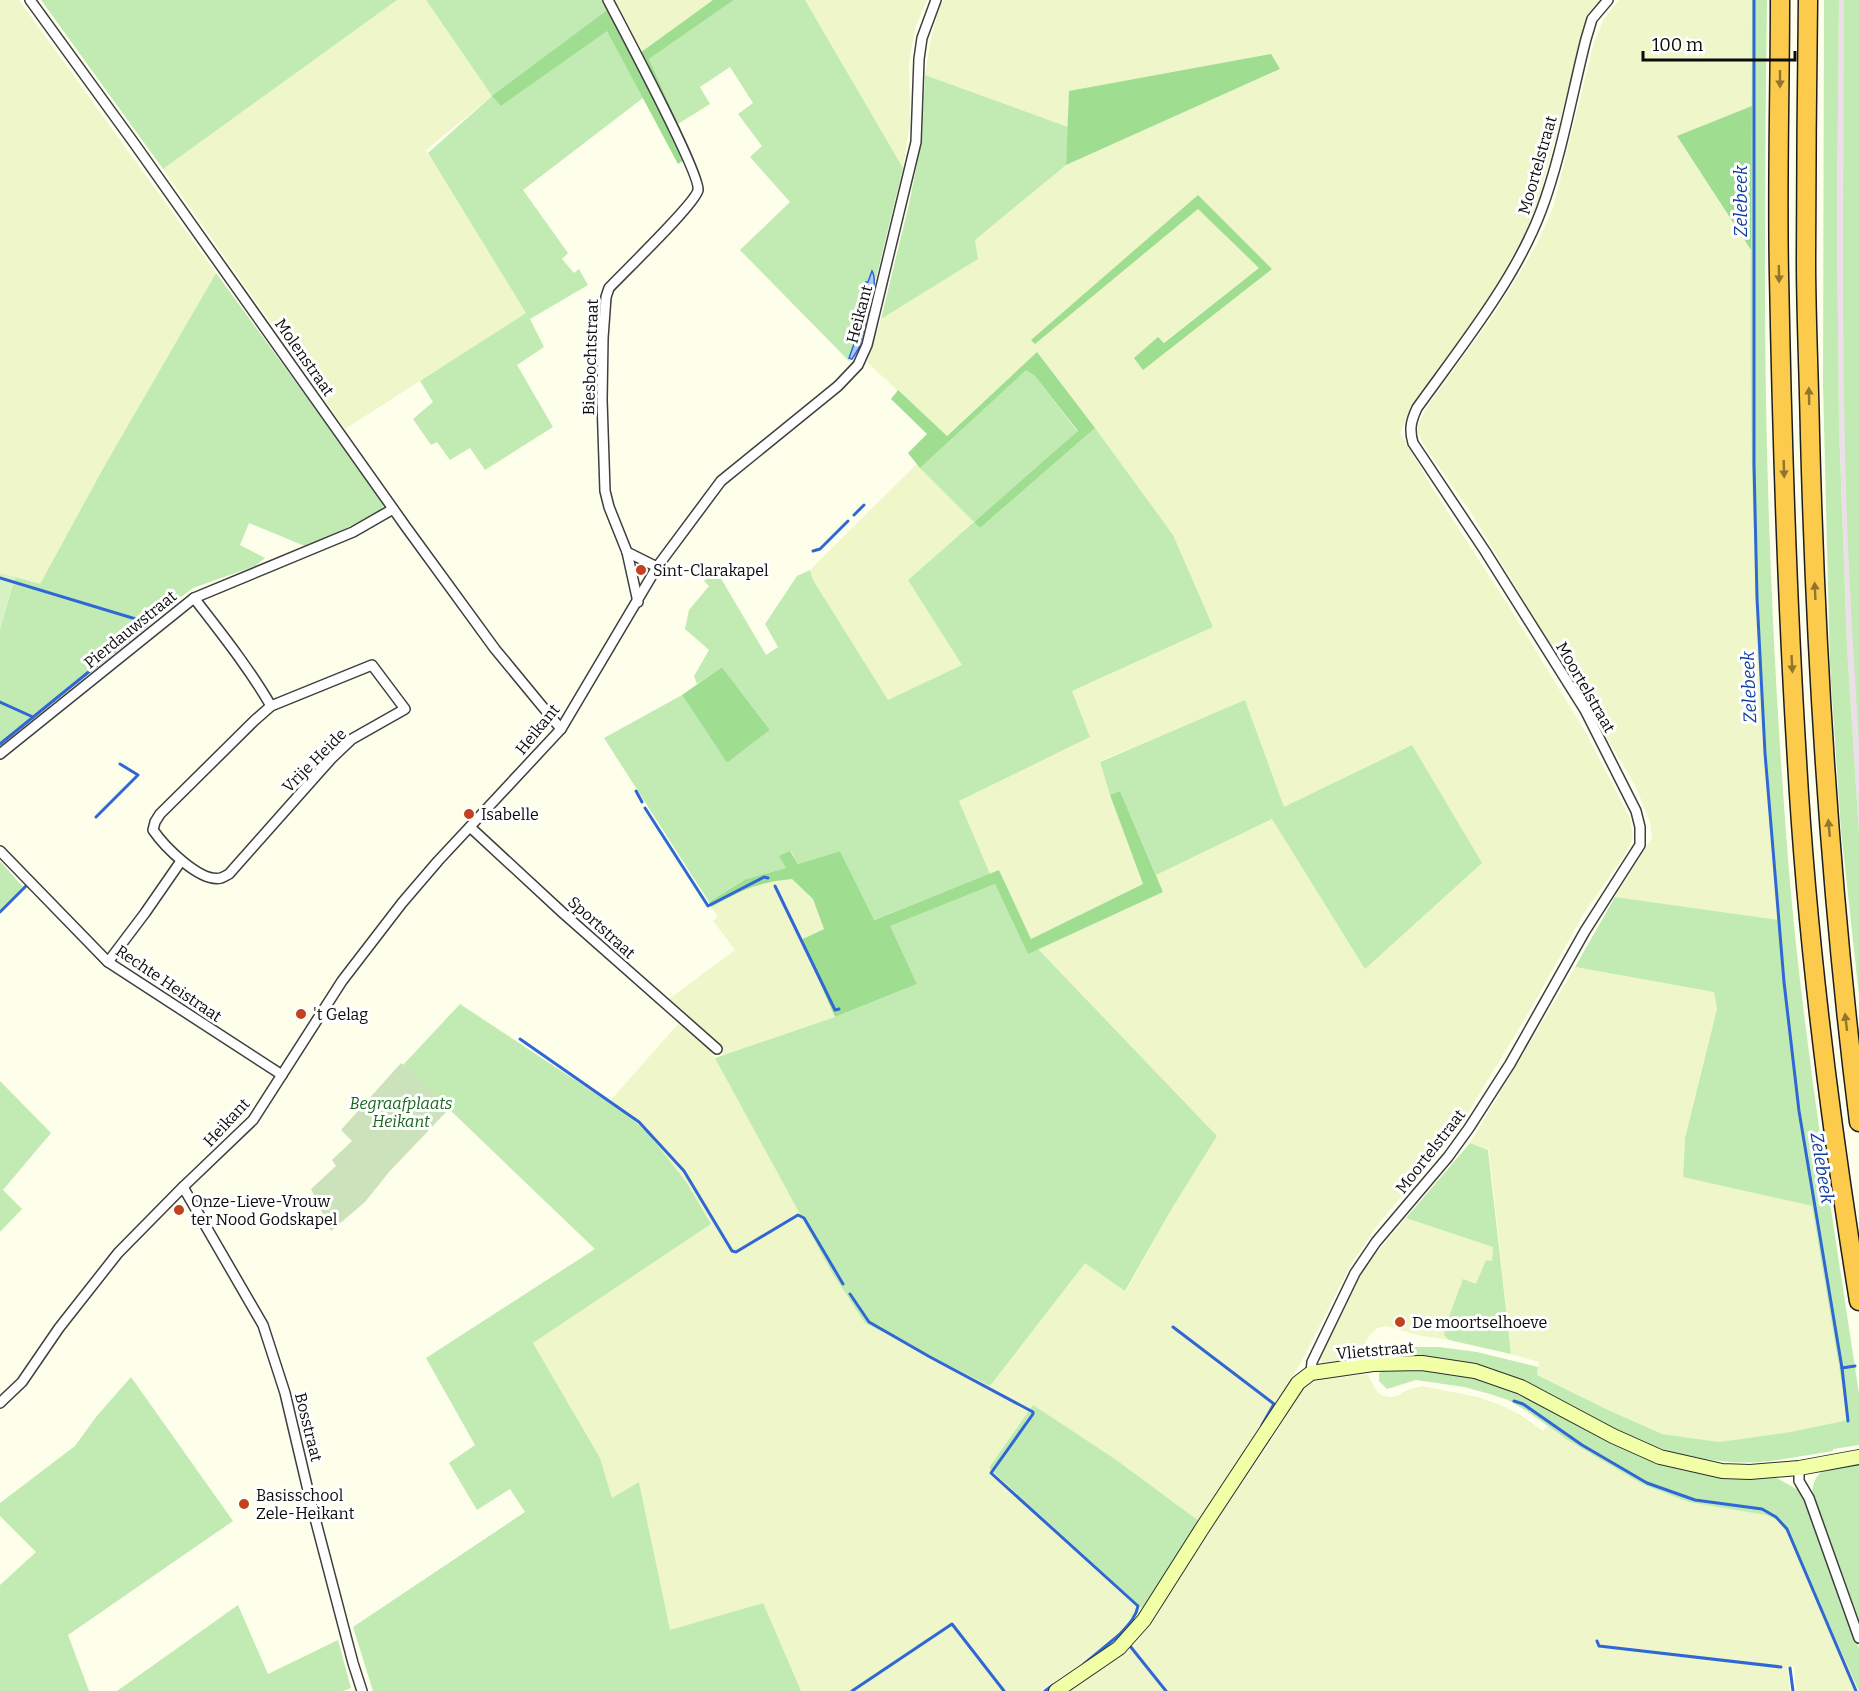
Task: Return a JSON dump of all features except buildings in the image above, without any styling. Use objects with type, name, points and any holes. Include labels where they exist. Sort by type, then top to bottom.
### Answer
[{"type":"highway","points":[[1780,0],[1779,273],[1787,567],[1797,763],[1819,1015],[1844,1209],[1859,1301]]},
{"type":"highway","points":[[1808,0],[1806,261],[1814,566],[1823,761],[1834,902],[1859,1122]]},
{"type":"street","name":"Molenstraat","points":[[30,0],[141,152],[393,509],[495,649],[561,729]]},
{"type":"street","name":"Biesbochtstraat","points":[[608,0],[696,176],[699,189],[682,212],[609,288],[606,297],[602,388],[605,491],[627,552],[638,602]]},
{"type":"street","name":"Heikant","points":[[0,1403],[22,1382],[59,1328],[118,1253],[253,1120],[342,981],[402,903],[561,729],[657,567],[721,481],[838,386],[858,365],[867,345],[916,142],[919,59],[922,38],[936,0]]},
{"type":"street","name":"Moortelstraat","points":[[1311,1373],[1311,1362],[1355,1273],[1376,1242],[1449,1157],[1469,1128],[1510,1064],[1585,931],[1640,845],[1640,827],[1636,811],[1585,710],[1485,551],[1413,443],[1409,431],[1417,408],[1491,303],[1531,234],[1541,211],[1554,166],[1592,19],[1608,0]]},
{"type":"street","name":"Pierdauwstraat","points":[[0,754],[194,598],[354,532],[393,509]]},
{"type":"street","points":[[627,552],[657,567]]},
{"type":"street","points":[[194,598],[241,660],[271,706]]},
{"type":"street","name":"Vrije Heide","points":[[372,665],[405,709],[352,739],[331,759],[229,874],[219,879],[206,876],[181,861],[162,844],[153,830],[155,822],[160,814],[271,706],[372,665]]},
{"type":"street","name":"Sportstraat","points":[[470,827],[564,914],[717,1049]]},
{"type":"street","name":"Rechte Heistraat","points":[[0,851],[108,962],[282,1075]]},
{"type":"street","points":[[108,962],[181,861]]},
{"type":"street","name":"Bosstraat","points":[[183,1187],[263,1325],[285,1394],[311,1503],[362,1691]]},
{"type":"street","name":"Vlietstraat","points":[[1311,1373],[1398,1362],[1475,1371],[1521,1387],[1613,1436],[1660,1457],[1722,1471],[1750,1472],[1799,1468],[1859,1457]]},
{"type":"street","points":[[1056,1691],[1119,1648],[1144,1620],[1298,1383],[1311,1373]]},
{"type":"street","points":[[1799,1468],[1799,1481],[1809,1498],[1859,1638]]},
{"type":"shaded area","points":[[1839,0],[1859,0],[1859,833],[1847,646],[1839,424],[1837,222]]},
{"type":"green space","points":[[0,0],[19,0],[216,273],[105,465],[40,584],[0,573]]},
{"type":"green space","points":[[41,0],[397,0],[163,169]]},
{"type":"green space","points":[[397,0],[426,0],[492,96],[426,150],[526,313],[345,429],[163,169]]},
{"type":"green space","points":[[426,0],[602,0],[607,10],[493,96],[501,106],[607,30],[643,98],[523,190],[568,253],[562,259],[574,273],[579,269],[588,285],[530,319],[544,347],[517,365],[553,427],[485,470],[470,448],[450,460],[437,442],[431,445],[413,419],[433,402],[420,381],[526,313],[428,153],[492,96]]},
{"type":"green space","points":[[614,0],[713,0],[640,53]]},
{"type":"green space","points":[[713,0],[734,0],[649,59],[692,155],[678,164],[607,31],[501,106],[492,96],[607,10],[633,58]]},
{"type":"green space","points":[[734,0],[805,0],[903,168],[859,348],[849,361],[740,250],[790,202],[750,157],[762,146],[738,114],[753,103],[730,67],[700,87],[710,104],[678,124],[649,59]]},
{"type":"green space","points":[[805,0],[927,0],[915,28],[909,64],[910,123],[903,168]]},
{"type":"green space","points":[[944,0],[1603,0],[1587,20],[1534,216],[1493,293],[1422,393],[1400,433],[1586,733],[1630,818],[1633,838],[1624,856],[1584,913],[1530,1010],[1457,1131],[1378,1224],[1350,1266],[1304,1357],[1253,1442],[1199,1521],[1115,1459],[1034,1406],[990,1468],[1143,1609],[1129,1628],[1109,1646],[1040,1691],[801,1691],[762,1603],[670,1631],[639,1482],[612,1499],[600,1458],[533,1343],[711,1224],[687,1183],[648,1133],[609,1102],[679,1023],[709,1049],[719,1064],[831,1271],[990,1386],[1085,1262],[1126,1291],[1171,1210],[1217,1136],[1038,949],[1163,892],[1156,875],[1272,819],[1365,969],[1412,745],[1284,808],[1245,701],[1100,761],[1143,884],[1031,939],[999,870],[990,874],[959,801],[1090,737],[1072,691],[1213,627],[1037,352],[946,436],[867,362],[881,319],[978,259],[975,240],[1066,165],[1280,69],[1069,91],[1068,127],[925,75],[931,38],[940,6]],"holes":[[[1198,195],[1271,269],[1143,369],[1135,357],[1163,343],[1259,268],[1198,209],[1035,344]]]},
{"type":"green space","points":[[1619,0],[1752,0],[1752,106],[1677,136],[1751,250],[1752,469],[1763,692],[1779,920],[1615,897],[1652,838],[1650,822],[1635,785],[1470,511],[1425,447],[1418,433],[1418,425],[1427,407],[1497,310],[1537,244],[1553,208],[1594,42],[1604,19]]},
{"type":"green space","points":[[1752,0],[1767,0],[1766,397],[1770,555],[1783,792],[1795,937],[1803,1002],[1859,1394],[1859,1445],[1781,1460],[1742,1463],[1694,1457],[1647,1444],[1545,1392],[1488,1368],[1450,1361],[1384,1358],[1381,1353],[1388,1347],[1439,1347],[1477,1352],[1538,1367],[1537,1375],[1662,1434],[1719,1442],[1790,1432],[1848,1420],[1812,1206],[1683,1177],[1685,1138],[1717,1009],[1714,992],[1575,967],[1615,897],[1779,920],[1762,694],[1752,467]]},
{"type":"green space","points":[[1824,0],[1839,0],[1837,222],[1839,424],[1847,646],[1859,833],[1859,996],[1841,830],[1830,666],[1823,385]]},
{"type":"green space","points":[[1844,0],[1859,0],[1859,745],[1848,552],[1844,426]]},
{"type":"green space","points":[[1271,54],[1280,69],[1066,165],[1069,91]]},
{"type":"green space","points":[[925,75],[1068,127],[1066,165],[975,240],[978,259],[881,319],[922,139]]},
{"type":"green space","points":[[1752,106],[1751,250],[1677,136]]},
{"type":"green space","points":[[1198,195],[1272,269],[1143,370],[1134,358],[1158,337],[1164,343],[1259,268],[1198,209],[1035,344],[1031,340]]},
{"type":"green space","points":[[216,273],[384,505],[381,511],[307,547],[249,523],[240,545],[265,558],[255,566],[193,588],[153,618],[0,746],[0,629],[15,577],[40,584],[105,465]]},
{"type":"green space","points":[[1037,352],[1095,428],[980,528],[974,522],[1078,431],[1035,376],[1026,370],[920,468],[908,453],[927,434],[891,399],[898,390],[947,436]]},
{"type":"green space","points":[[1026,369],[1035,376],[1078,432],[974,522],[920,468]]},
{"type":"green space","points":[[1095,428],[1173,535],[1213,627],[1072,691],[1090,737],[959,801],[990,874],[873,920],[840,851],[798,864],[791,851],[786,868],[746,879],[709,902],[604,738],[682,695],[727,763],[770,730],[722,667],[697,684],[694,676],[709,650],[685,629],[689,610],[709,586],[704,581],[716,570],[766,655],[778,647],[765,624],[797,576],[810,570],[813,580],[888,700],[962,665],[908,580],[974,522],[980,528]]},
{"type":"green space","points":[[917,464],[974,522],[908,580],[963,665],[888,700],[813,580],[810,570]]},
{"type":"green space","points":[[0,573],[15,577],[0,629]]},
{"type":"green space","points":[[722,667],[770,730],[727,763],[682,695]]},
{"type":"green space","points":[[1245,700],[1284,807],[1412,745],[1482,863],[1365,969],[1272,819],[1156,875],[1120,791],[1110,795],[1100,762]]},
{"type":"green space","points":[[1120,791],[1163,892],[1028,954],[995,884],[890,926],[917,984],[835,1017],[801,940],[824,929],[813,899],[792,879],[769,882],[750,888],[711,907],[709,902],[746,879],[786,868],[779,856],[790,851],[798,864],[840,851],[874,920],[999,870],[1031,939],[1143,884],[1110,795]]},
{"type":"green space","points":[[0,861],[23,887],[0,910]]},
{"type":"green space","points":[[792,879],[813,899],[824,929],[801,941],[835,1017],[724,1055],[709,1036],[669,999],[735,950],[713,921],[718,917],[711,907],[746,888],[772,881]]},
{"type":"green space","points":[[995,884],[1028,953],[1038,949],[1217,1136],[1125,1291],[1085,1263],[990,1386],[865,1323],[831,1271],[715,1058],[835,1017],[917,984],[889,926]]},
{"type":"green space","points":[[1575,967],[1714,992],[1717,1009],[1685,1138],[1683,1176],[1812,1206],[1848,1420],[1790,1432],[1719,1442],[1662,1434],[1537,1375],[1539,1362],[1511,1354],[1489,1150],[1470,1143]]},
{"type":"green space","points":[[460,1004],[622,1111],[648,1133],[687,1183],[711,1224],[533,1343],[600,1458],[612,1498],[639,1482],[670,1630],[763,1603],[801,1691],[373,1691],[353,1627],[525,1512],[510,1489],[477,1510],[449,1463],[475,1445],[426,1358],[595,1249],[403,1065]]},
{"type":"green space","name":"Begraafplaats Heikant","points":[[401,1063],[450,1108],[389,1172],[365,1202],[331,1231],[311,1189],[336,1166],[332,1160],[352,1141],[341,1130]]},
{"type":"green space","points":[[0,1081],[51,1133],[3,1190],[22,1209],[0,1232]]},
{"type":"green space","points":[[1470,1143],[1488,1150],[1511,1354],[1449,1340],[1444,1335],[1463,1279],[1476,1284],[1486,1260],[1492,1261],[1493,1247],[1406,1218]]},
{"type":"green space","points":[[1406,1218],[1493,1247],[1492,1261],[1486,1260],[1476,1285],[1464,1279],[1444,1335],[1449,1340],[1417,1335],[1387,1326],[1377,1328],[1370,1335],[1353,1361],[1322,1363],[1319,1356],[1359,1274]]},
{"type":"green space","points":[[1409,1369],[1451,1373],[1497,1385],[1532,1400],[1643,1456],[1673,1467],[1700,1473],[1777,1478],[1798,1490],[1806,1501],[1859,1648],[1859,1691],[1781,1522],[1766,1515],[1688,1502],[1642,1484],[1566,1439],[1508,1400],[1464,1387],[1416,1380],[1387,1389],[1379,1381],[1381,1370]]},
{"type":"green space","points":[[1367,1374],[1378,1393],[1384,1396],[1392,1397],[1422,1386],[1478,1397],[1521,1415],[1543,1431],[1547,1426],[1642,1484],[1688,1502],[1744,1510],[1766,1515],[1781,1522],[1858,1689],[1796,1691],[1794,1666],[1787,1666],[1790,1691],[1070,1691],[1130,1649],[1155,1620],[1177,1580],[1305,1387],[1312,1382],[1326,1379]]},
{"type":"green space","points":[[131,1377],[233,1521],[68,1635],[89,1691],[0,1691],[0,1585],[36,1552],[0,1516],[0,1503],[75,1446],[96,1417]]},
{"type":"green space","points":[[1033,1405],[1115,1459],[1199,1521],[1143,1609],[989,1468]]},
{"type":"green space","points":[[1859,1461],[1859,1629],[1812,1497],[1813,1486],[1820,1473],[1826,1469]]},
{"type":"green space","points":[[238,1605],[268,1674],[338,1640],[351,1688],[343,1691],[117,1691]]},
{"type":"water","points":[[872,271],[874,289],[865,325],[861,324],[868,288],[866,282]]},
{"type":"water","points":[[859,330],[863,332],[859,348],[852,359],[849,358]]},
{"type":"waterway","name":"Zelebeek","points":[[1754,0],[1754,464],[1757,598],[1765,753],[1784,982],[1799,1111],[1842,1368],[1848,1421]]},
{"type":"waterway","points":[[854,515],[864,505]]},
{"type":"waterway","points":[[813,551],[820,549],[848,521]]},
{"type":"waterway","points":[[0,578],[149,623],[0,744]]},
{"type":"waterway","points":[[0,702],[33,717]]},
{"type":"waterway","points":[[96,817],[138,775],[120,764]]},
{"type":"waterway","points":[[636,791],[642,802]]},
{"type":"waterway","points":[[645,808],[708,906],[764,877],[768,878]]},
{"type":"waterway","points":[[0,912],[26,886]]},
{"type":"waterway","points":[[775,886],[835,1010],[839,1009]]},
{"type":"waterway","points":[[520,1039],[639,1122],[684,1171],[732,1251],[736,1252],[798,1215],[804,1218],[843,1284]]},
{"type":"waterway","points":[[850,1294],[869,1322],[1033,1412],[991,1473],[1138,1606],[1133,1618],[1119,1635],[1121,1638]]},
{"type":"waterway","points":[[1173,1327],[1274,1404],[1262,1425]]},
{"type":"waterway","points":[[1842,1368],[1855,1366]]},
{"type":"waterway","points":[[1514,1401],[1523,1404],[1582,1445],[1647,1483],[1695,1500],[1762,1509],[1776,1517],[1787,1529],[1856,1691]]},
{"type":"waterway","points":[[852,1691],[952,1624],[1004,1691]]},
{"type":"waterway","points":[[1084,1664],[1119,1635]]},
{"type":"waterway","points":[[1597,1641],[1599,1646],[1781,1667]]},
{"type":"waterway","points":[[1130,1646],[1166,1691]]},
{"type":"waterway","points":[[1790,1668],[1793,1691]]},
{"type":"waterway","points":[[1045,1691],[1053,1685]]},
{"type":"place","name":"Sint-Clarakapel","points":[[641,570]]},
{"type":"place","name":"Isabelle","points":[[469,814]]},
{"type":"place","name":"'t Gelag","points":[[301,1014]]},
{"type":"place","name":"Onze-Lieve-Vrouw ter Nood Godskapel","points":[[179,1210]]},
{"type":"place","name":"De moortselhoeve","points":[[1400,1322]]},
{"type":"place","name":"Basisschool Zele-Heikant","points":[[244,1504]]}]
